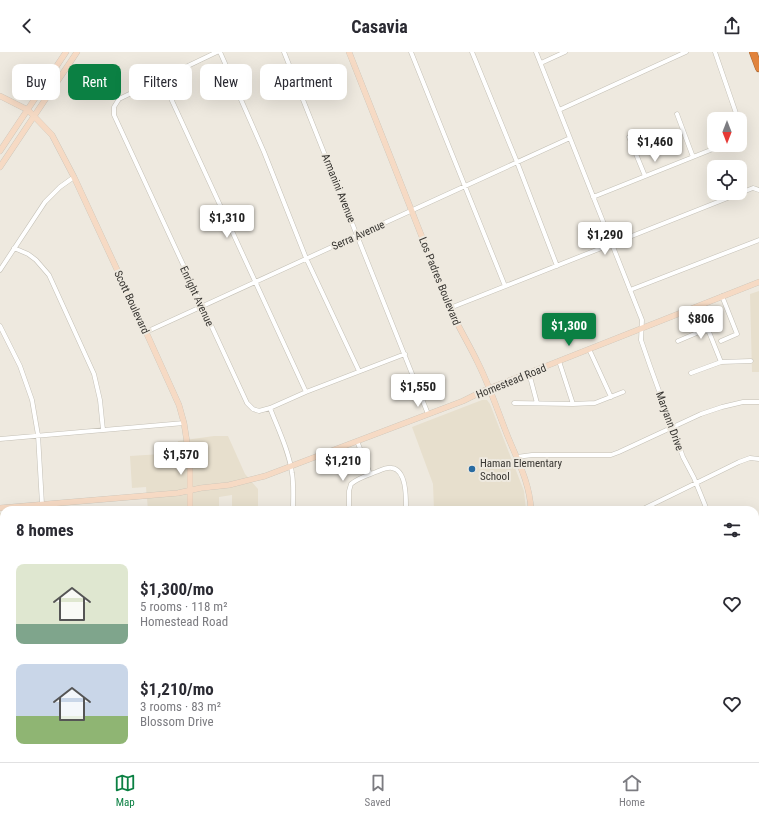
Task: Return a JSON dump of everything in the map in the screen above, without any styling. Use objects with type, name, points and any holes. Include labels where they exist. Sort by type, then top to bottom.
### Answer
[{"type":"highway","points":[[753,52],[759,68]]},
{"type":"main road","points":[[0,151],[66,52]]},
{"type":"main road","points":[[0,167],[77,52]]},
{"type":"main road","name":"Los Padres Boulevard","points":[[349,52],[450,308],[478,362],[517,457],[528,487],[530,506]]},
{"type":"main road","name":"Scott Boulevard","points":[[0,96],[28,110],[52,135],[74,178],[146,332],[179,404],[184,422],[189,456],[190,506]]},
{"type":"main road","name":"Homestead Road","points":[[21,506],[178,492],[244,482],[291,467],[428,414],[759,282]]},
{"type":"street","points":[[192,65],[219,52],[264,152],[306,258],[359,372]]},
{"type":"street","name":"Armanini Avenue","points":[[284,52],[428,414]]},
{"type":"street","points":[[411,52],[504,286]]},
{"type":"street","points":[[472,52],[517,162],[557,266]]},
{"type":"street","name":"Maryann Drive","points":[[536,52],[642,320],[641,340],[683,457],[705,506]]},
{"type":"street","points":[[541,63],[566,52]]},
{"type":"street","points":[[559,110],[686,52]]},
{"type":"street","points":[[715,52],[736,112]]},
{"type":"street","name":"Enright Avenue","points":[[129,95],[120,99],[114,107],[114,115],[247,403],[253,409],[259,411],[270,408]]},
{"type":"street","points":[[172,100],[306,392]]},
{"type":"street","points":[[677,114],[693,157]]},
{"type":"street","points":[[629,137],[645,176]]},
{"type":"street","name":"Serra Avenue","points":[[146,332],[570,138]]},
{"type":"street","points":[[593,197],[707,151]]},
{"type":"street","points":[[0,270],[45,202],[60,187],[74,178]]},
{"type":"street","points":[[450,308],[753,188],[759,190]]},
{"type":"street","points":[[630,290],[759,240]]},
{"type":"street","points":[[14,248],[28,254],[36,260],[49,275],[94,374],[100,400],[103,430]]},
{"type":"street","points":[[721,341],[737,334],[722,296]]},
{"type":"street","points":[[694,307],[704,330],[709,332],[721,362]]},
{"type":"street","points":[[678,341],[718,324]]},
{"type":"street","points":[[0,326],[20,366],[32,400],[38,435],[42,504]]},
{"type":"street","points":[[589,349],[611,397]]},
{"type":"street","points":[[293,506],[291,467],[270,408],[306,392],[405,354]]},
{"type":"street","points":[[559,361],[573,404]]},
{"type":"street","points":[[691,373],[721,362],[751,361]]},
{"type":"street","points":[[529,373],[537,403]]},
{"type":"street","points":[[514,403],[595,403],[623,392]]},
{"type":"street","points":[[517,457],[532,455],[611,454],[619,452],[672,427],[722,407],[743,402],[759,402]]},
{"type":"street","points":[[0,439],[184,422]]},
{"type":"street","points":[[357,441],[370,474]]},
{"type":"street","points":[[652,506],[739,462],[750,458],[759,460]]},
{"type":"street","points":[[349,506],[349,491],[351,484],[370,474],[390,467],[399,472],[406,491],[406,506]]},
{"type":"shaded area","points":[[759,291],[759,372],[752,372],[750,294]]},
{"type":"shaded area","name":"Haman Elementary School","points":[[482,400],[487,400],[490,404],[524,491],[526,506],[434,506],[433,484],[412,427]]},
{"type":"shaded area","points":[[214,436],[228,436],[245,474],[258,489],[258,506],[232,506],[232,495],[219,497],[219,506],[148,506],[146,487],[132,488],[130,456],[177,453],[178,441]]},
{"type":"place","name":"Haman Elementary School","points":[[472,469]]}]
